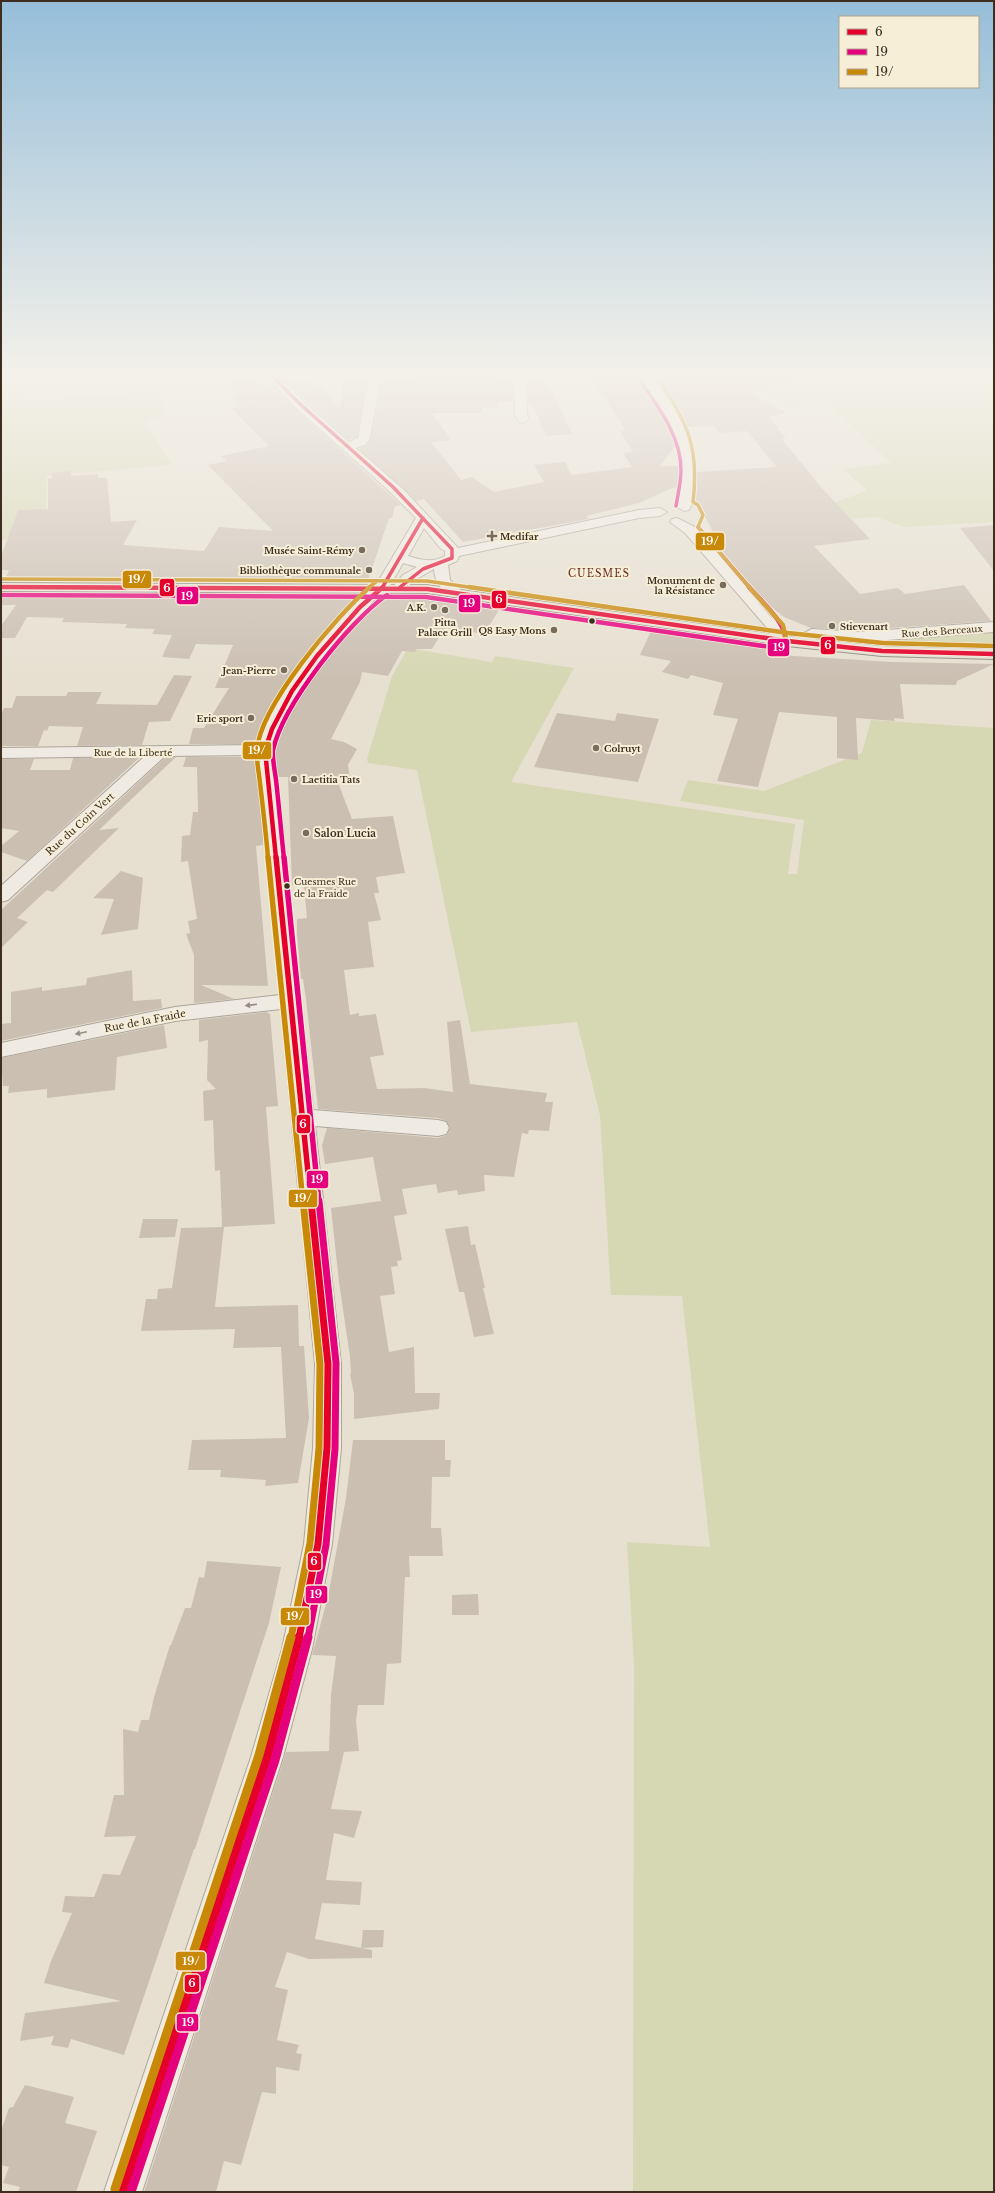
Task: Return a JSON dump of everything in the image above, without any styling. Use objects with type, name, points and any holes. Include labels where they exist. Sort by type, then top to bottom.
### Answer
[{"type":"main road","points":[[1,587],[399,588],[456,592],[787,641],[882,651],[994,654]]},
{"type":"street","points":[[382,477],[424,518],[451,550],[452,558],[408,578],[399,588]]},
{"type":"street","points":[[684,507],[687,477]]},
{"type":"street","points":[[404,552],[425,542],[451,550],[639,514],[660,512],[669,507],[684,507],[694,512],[694,518],[686,524]]},
{"type":"street","points":[[660,512],[666,519],[686,524],[764,619],[787,641]]},
{"type":"street","points":[[123,2192],[267,1757],[297,1649],[318,1544],[327,1448],[328,1364],[304,1117],[289,1001],[265,750],[273,721],[289,691],[369,597],[382,588],[424,518]]},
{"type":"street","points":[[404,552],[423,564],[437,564]]},
{"type":"street","points":[[437,564],[440,577],[456,592]]},
{"type":"street","points":[[749,636],[764,619]]},
{"type":"street","name":"Rue des Berceaux","points":[[787,641],[812,634],[860,637],[994,627]]},
{"type":"street","name":"Rue de la Liberté","points":[[1,753],[159,753],[265,750]]},
{"type":"street","name":"Rue du Coin Vert","points":[[4,891],[159,753]]},
{"type":"street","name":"Rue de la Fraide","points":[[1,1050],[176,1014],[289,1001]]},
{"type":"street","points":[[304,1117],[438,1128]]},
{"type":"green space","points":[[1,477],[47,477],[46,522],[36,535],[1,540]]},
{"type":"green space","points":[[852,477],[994,477],[994,522],[904,527],[876,517],[852,519],[834,503],[868,490]]},
{"type":"green space","points":[[994,630],[994,644],[896,642],[894,638]]},
{"type":"green space","points":[[408,648],[492,662],[495,656],[574,668],[511,782],[795,824],[788,874],[797,874],[804,820],[680,801],[688,780],[764,791],[862,753],[871,720],[994,728],[994,2192],[633,2192],[634,1666],[627,1542],[710,1547],[682,1296],[611,1295],[600,1115],[577,1022],[471,1032],[417,770],[368,763],[367,759],[392,676]]},
{"type":"building","points":[[52,477],[107,478],[111,522],[137,520],[123,545],[204,551],[219,527],[273,531],[220,477],[370,477],[401,505],[395,506],[392,518],[389,518],[367,583],[4,582],[9,570],[1,570],[1,557],[18,510],[48,509],[48,479]]},
{"type":"building","points":[[390,477],[459,477],[461,480],[472,477],[494,492],[544,482],[541,477],[681,477],[680,487],[672,488],[639,503],[586,516],[589,519],[463,542],[424,499],[416,501]]},
{"type":"building","points":[[696,477],[813,477],[870,539],[814,546],[860,594],[898,588],[905,594],[964,585],[991,621],[860,630],[811,628],[784,617],[750,590],[741,580],[723,554],[708,522],[694,500]]},
{"type":"building","points":[[994,525],[994,571],[960,528]]},
{"type":"building","points":[[1,592],[362,594],[316,645],[287,682],[265,722],[257,744],[189,744],[193,728],[204,728],[229,688],[215,688],[233,645],[196,644],[189,659],[162,657],[172,635],[152,634],[155,629],[125,628],[127,624],[62,622],[64,618],[27,617],[15,638],[1,638],[1,626],[16,605],[1,605]]},
{"type":"building","points":[[386,594],[499,610],[484,634],[445,628],[432,649],[416,649],[415,652],[402,651],[388,676],[362,672],[360,682],[331,739],[344,742],[357,749],[348,765],[350,779],[337,780],[352,819],[393,816],[405,873],[376,877],[379,893],[374,893],[381,920],[368,922],[374,967],[344,970],[350,1015],[359,1013],[359,1016],[376,1014],[384,1055],[370,1057],[377,1089],[424,1088],[453,1092],[447,1022],[460,1020],[470,1084],[547,1093],[545,1102],[553,1102],[549,1131],[529,1130],[528,1134],[522,1133],[514,1177],[484,1175],[485,1191],[458,1195],[457,1190],[438,1193],[436,1184],[402,1189],[407,1214],[394,1216],[402,1260],[397,1261],[398,1266],[391,1267],[395,1294],[380,1296],[389,1352],[414,1347],[415,1393],[440,1393],[439,1409],[354,1419],[354,1394],[350,1374],[350,1357],[339,1282],[331,1208],[381,1201],[373,1157],[325,1164],[322,1145],[327,1128],[438,1138],[447,1135],[450,1127],[446,1121],[438,1118],[318,1109],[306,999],[303,979],[301,979],[297,934],[297,919],[307,918],[304,885],[292,885],[288,777],[278,777],[275,750],[292,708],[316,671],[375,601]]},
{"type":"building","points":[[651,631],[724,641],[778,652],[778,655],[892,662],[994,664],[957,681],[956,685],[900,684],[904,719],[894,718],[895,721],[856,718],[858,760],[837,758],[837,717],[779,712],[758,787],[717,781],[738,719],[713,715],[723,683],[691,675],[688,679],[662,672],[671,661],[640,655]]},
{"type":"building","points":[[174,675],[192,676],[170,721],[149,722],[142,745],[77,746],[83,727],[49,726],[47,731],[44,730],[38,746],[1,746],[1,715],[4,708],[12,708],[16,696],[66,696],[68,692],[102,692],[96,704],[157,705]]},
{"type":"building","name":"Colruyt","points":[[557,713],[615,721],[617,713],[659,719],[638,782],[534,767]]},
{"type":"building","points":[[166,757],[176,757],[99,830],[119,828],[53,892],[47,890],[17,918],[28,922],[1,948],[1,910]]},
{"type":"building","points":[[186,757],[256,757],[263,845],[256,846],[268,986],[201,985],[234,999],[194,1003],[194,955],[186,934],[190,933],[188,921],[197,919],[188,861],[181,862],[182,836],[190,835],[193,812],[198,812],[197,767],[183,767]]},
{"type":"building","points":[[73,758],[139,758],[27,861],[1,852],[1,846],[19,831],[1,828],[1,759],[34,759],[30,770],[70,770]]},
{"type":"building","points":[[121,871],[143,878],[138,929],[101,935],[114,899],[93,898]]},
{"type":"building","points":[[132,970],[133,1001],[161,999],[162,1008],[1,1041],[1,1024],[11,1023],[11,992],[42,987],[42,991],[86,985],[87,978]]},
{"type":"building","points":[[266,1012],[270,1014],[278,1106],[266,1107],[275,1224],[222,1227],[220,1170],[215,1171],[213,1120],[204,1121],[203,1091],[216,1089],[207,1080],[208,1040],[199,1042],[199,1020]]},
{"type":"building","points":[[164,1025],[167,1048],[117,1057],[115,1090],[47,1098],[47,1089],[8,1093],[9,1086],[3,1086],[1,1058]]},
{"type":"building","points":[[143,1219],[178,1219],[175,1237],[139,1238]]},
{"type":"building","points":[[468,1226],[471,1245],[475,1244],[485,1288],[483,1288],[494,1334],[474,1337],[464,1292],[459,1292],[445,1229]]},
{"type":"building","points":[[224,1227],[215,1307],[298,1305],[299,1346],[304,1346],[309,1418],[298,1483],[265,1486],[266,1480],[220,1477],[221,1470],[188,1470],[192,1440],[286,1438],[281,1347],[233,1348],[235,1329],[141,1331],[146,1299],[157,1299],[158,1289],[172,1288],[181,1228]]},
{"type":"building","points":[[353,1440],[445,1440],[445,1460],[451,1460],[450,1477],[432,1477],[431,1528],[441,1528],[443,1556],[409,1556],[410,1577],[405,1577],[401,1663],[387,1664],[384,1705],[358,1705],[356,1721],[359,1751],[344,1752],[331,1809],[362,1811],[354,1838],[334,1833],[326,1880],[362,1882],[360,1905],[322,1903],[315,1939],[372,1950],[372,1958],[309,1959],[287,1952],[275,1987],[288,1990],[277,2040],[299,2045],[296,2053],[302,2054],[299,2071],[276,2067],[276,2094],[262,2092],[241,2165],[224,2161],[216,2192],[144,2192],[286,1752],[329,1751],[331,1695],[336,1656],[312,1655],[328,1597],[346,1498]]},
{"type":"building","points":[[207,1561],[281,1567],[269,1623],[195,1849],[124,2055],[71,2039],[68,2048],[51,2045],[54,2036],[20,2041],[25,2013],[121,2001],[44,1983],[51,1961],[72,1913],[62,1912],[65,1896],[94,1897],[103,1874],[120,1875],[136,1836],[104,1837],[114,1795],[124,1795],[123,1729],[138,1732],[141,1720],[149,1720],[154,1697],[170,1645],[185,1608],[191,1608],[199,1577],[204,1578]]},
{"type":"building","points":[[478,1594],[479,1615],[452,1615],[452,1595]]},
{"type":"building","points":[[363,1930],[384,1930],[383,1947],[361,1948]]},
{"type":"building","points":[[25,2085],[74,2097],[65,2123],[97,2131],[76,2192],[18,2192],[20,2187],[3,2183],[9,2167],[1,2165],[1,2131],[9,2108],[13,2107]]},
{"type":"transit line","name":"6","points":[[383,477],[436,535],[452,549],[452,558],[423,569],[410,577],[399,588]]},
{"type":"transit line","name":"19","points":[[676,506],[680,477]]},
{"type":"transit line","name":"19/","points":[[696,477],[693,502],[698,505],[703,515],[698,527],[771,613],[783,625],[786,639]]},
{"type":"transit line","name":"6","points":[[123,2192],[267,1757],[297,1649],[318,1544],[327,1448],[328,1364],[265,750],[281,709],[304,673],[360,607],[383,587],[423,518]]},
{"type":"transit line","name":"19","points":[[1,595],[426,597],[777,648],[783,646],[786,642],[786,633],[784,628],[698,527]]},
{"type":"transit line","name":"19/","points":[[1,579],[427,581],[788,633],[883,643],[994,646]]},
{"type":"transit line","name":"19/","points":[[115,2189],[259,1755],[289,1647],[310,1543],[319,1448],[320,1364],[257,749],[270,713],[279,696],[300,665],[323,636],[350,606],[377,581]]},
{"type":"transit line","name":"6","points":[[1,587],[427,589],[787,641],[882,651],[994,654]]},
{"type":"transit line","name":"19","points":[[131,2192],[275,1760],[305,1651],[326,1545],[335,1449],[336,1363],[273,751],[286,718],[303,688],[336,646],[366,612],[387,595]]},
{"type":"place","name":"Medifar","points":[[492,536]]},
{"type":"place","name":"Musée Saint-Rémy","points":[[362,550]]},
{"type":"place","name":"Bibliothèque communale","points":[[369,570]]},
{"type":"place","name":"Monument de la Résistance","points":[[723,585]]},
{"type":"place","name":"A.K.","points":[[434,607]]},
{"type":"place","name":"Pitta Palace Grill","points":[[445,610]]},
{"type":"place","name":"Stievenart","points":[[832,626]]},
{"type":"place","name":"Q8 Easy Mons","points":[[554,630]]},
{"type":"place","name":"Jean-Pierre","points":[[284,670]]},
{"type":"place","name":"Eric sport","points":[[251,718]]},
{"type":"place","name":"Colruyt","points":[[596,748]]},
{"type":"place","name":"Laetitia Tats","points":[[294,779]]},
{"type":"place","name":"Salon Lucia","points":[[306,833]]},
{"type":"place","name":"Cuesmes Rue de la Fraide","points":[[287,886]]},
{"type":"district","name":"CUESMES","points":[[599,573]]}]
